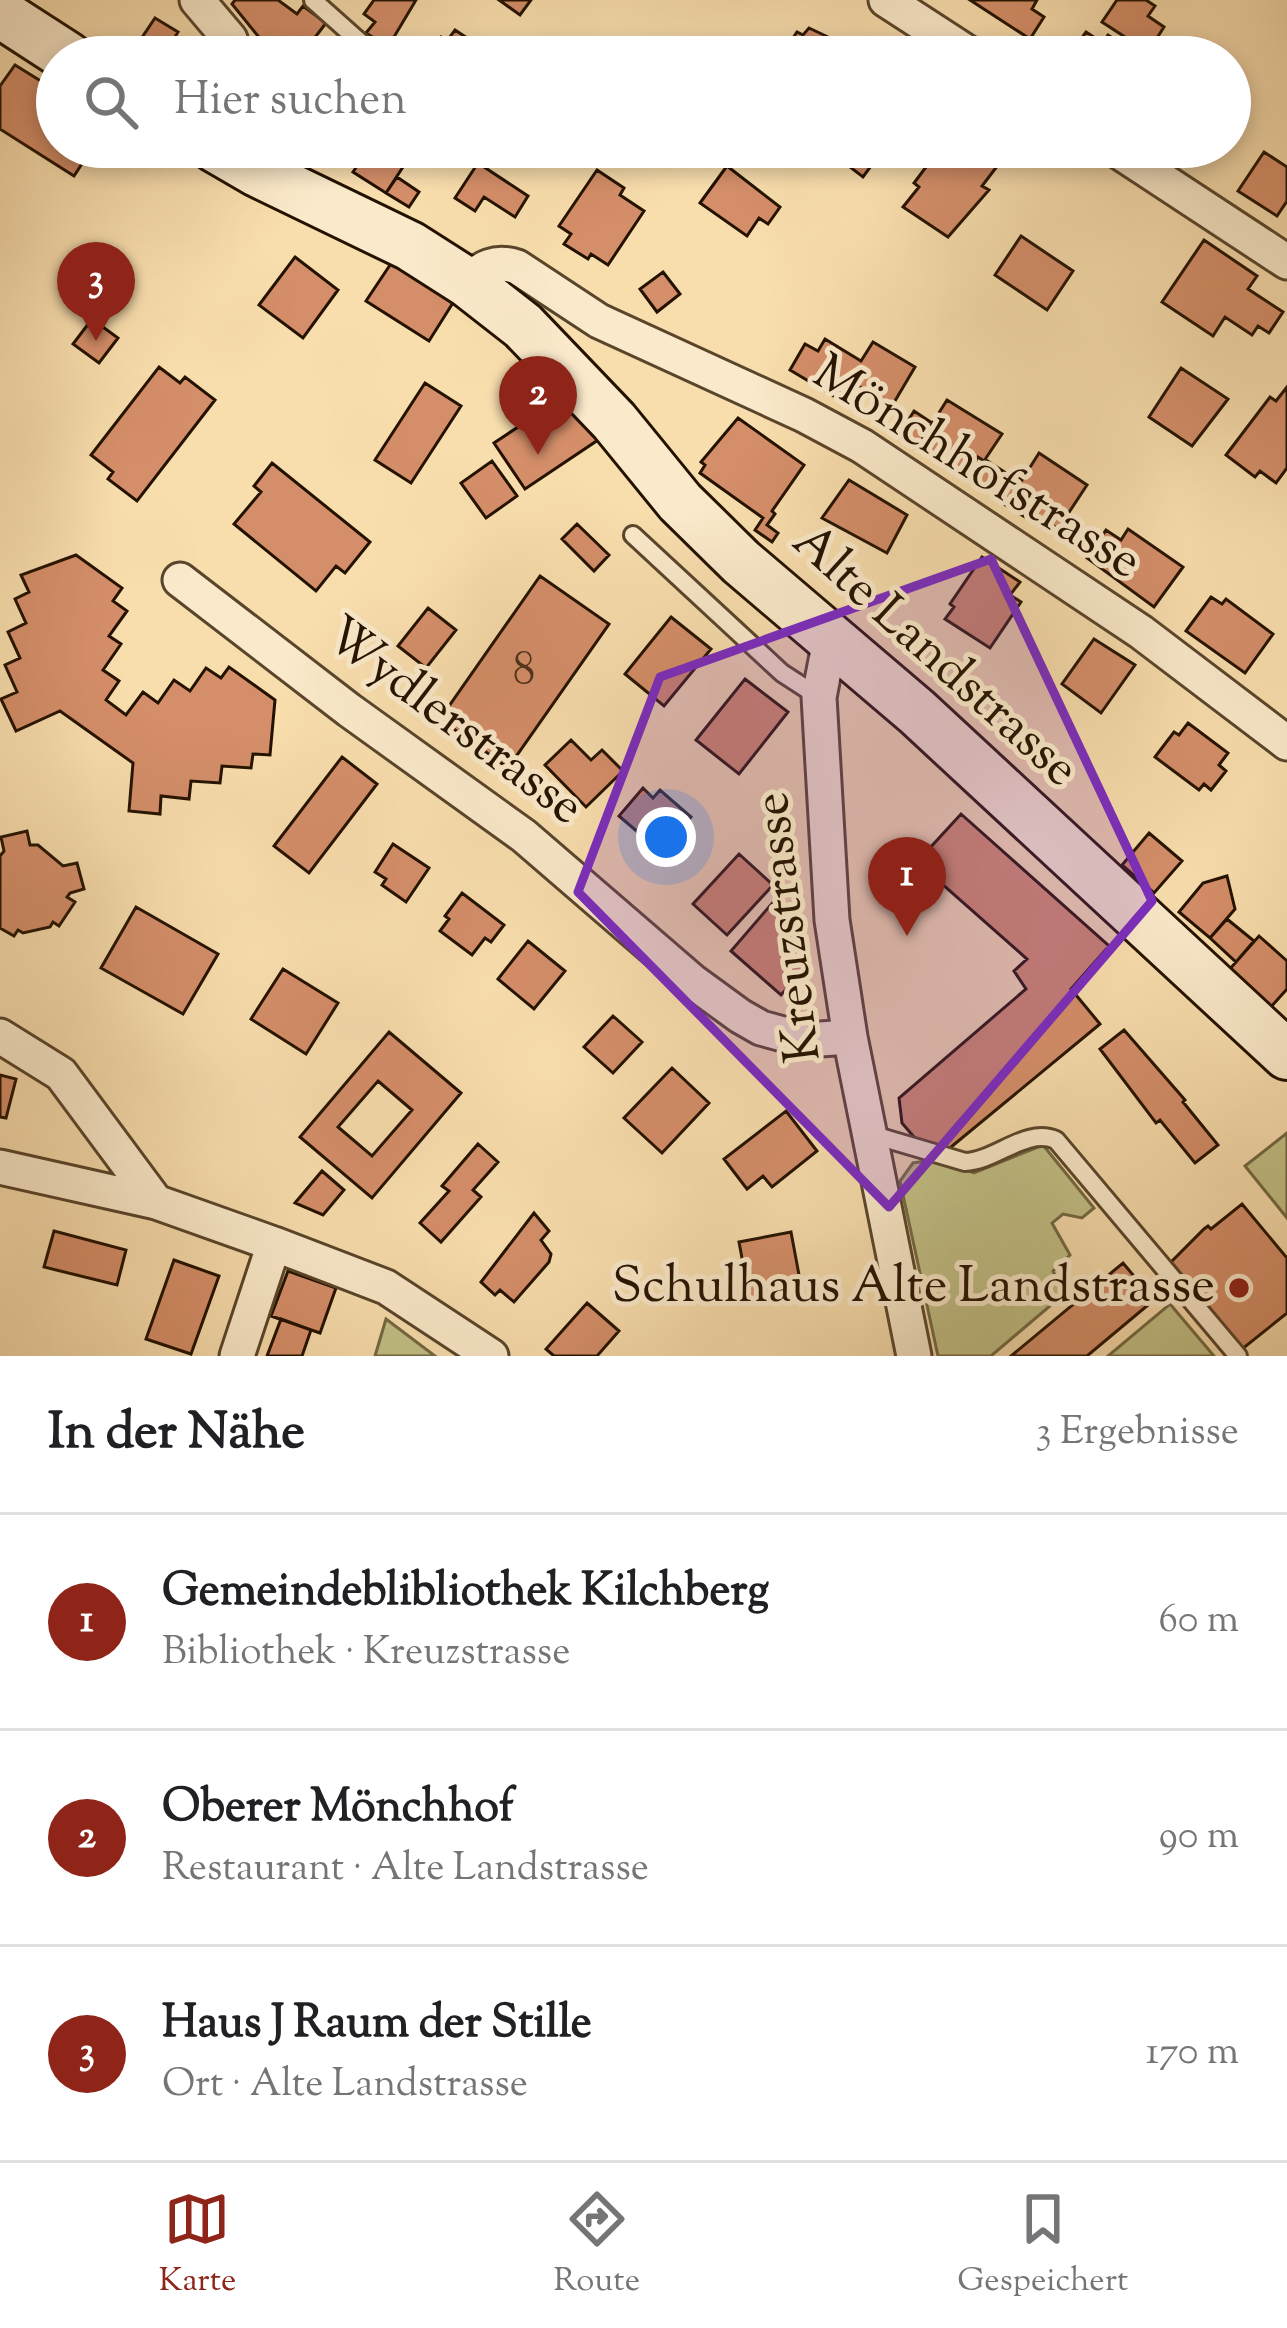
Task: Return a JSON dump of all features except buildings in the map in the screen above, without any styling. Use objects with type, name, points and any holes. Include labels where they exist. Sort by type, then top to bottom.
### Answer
[{"type":"street","points":[[197,0],[227,36]]},
{"type":"street","points":[[886,0],[942,36]]},
{"type":"street","points":[[0,13],[36,36]]},
{"type":"street","name":"Alte Landstrasse","points":[[257,168],[410,246],[523,326],[614,422],[680,502],[830,640],[917,712],[1287,1054]]},
{"type":"street","points":[[1144,168],[1287,262]]},
{"type":"street","name":"Mönchhofstrasse","points":[[468,283],[484,267],[517,267],[599,321],[862,446],[1141,632],[1287,743]]},
{"type":"street","name":"Wydlerstrasse","points":[[180,580],[524,836],[692,981],[740,1016],[761,1028],[805,1040],[850,1037]]},
{"type":"street","name":"Kreuzstrasse","points":[[830,640],[819,697],[832,920],[850,1037],[914,1356]]},
{"type":"street","points":[[0,1036],[61,1075],[156,1202]]},
{"type":"street","points":[[0,1167],[156,1202],[386,1287],[491,1356]]},
{"type":"street","points":[[237,1356],[274,1244]]},
{"type":"lane","points":[[313,0],[353,36]]},
{"type":"lane","points":[[633,535],[782,674],[819,697]]},
{"type":"lane","points":[[870,1134],[965,1162],[978,1162],[1037,1136],[1056,1140],[1238,1356]]},
{"type":"highlighted area","points":[[991,559],[1152,901],[889,1207],[578,892],[660,677]]},
{"type":"shaded area","points":[[1287,1133],[1287,1218],[1245,1166]]},
{"type":"shaded area","points":[[1043,1145],[1094,1208],[1082,1218],[1063,1214],[1052,1223],[1070,1255],[1053,1271],[1064,1294],[991,1356],[938,1356],[900,1181],[913,1163],[938,1159],[974,1173]]},
{"type":"shaded area","points":[[1170,1304],[1214,1356],[1108,1356]]},
{"type":"shaded area","points":[[386,1319],[435,1356],[375,1356]]},
{"type":"place","name":"Haus J Raum der Stille","points":[[96,341]]},
{"type":"place","name":"Oberer Mönchhof","points":[[538,455]]},
{"type":"place","name":"Gemeindeblibliothek Kilchberg","points":[[907,936]]},
{"type":"place","name":"Schulhaus Alte Landstrasse","points":[[1239,1288]]}]
